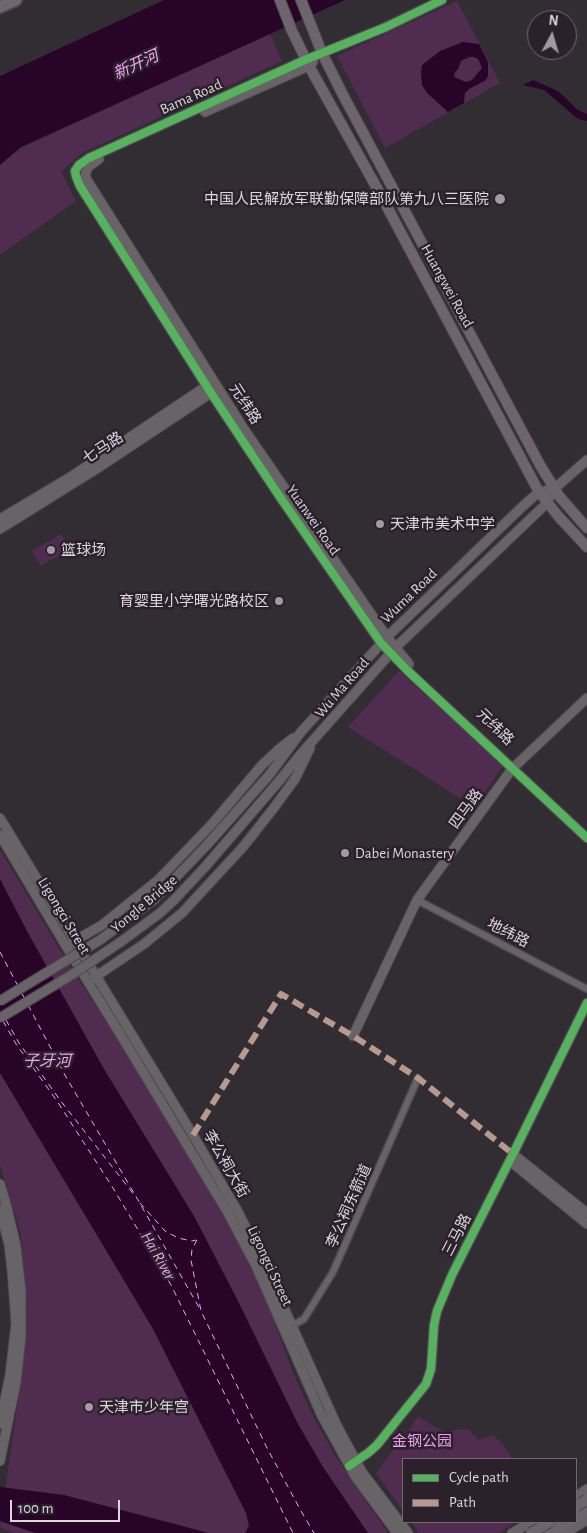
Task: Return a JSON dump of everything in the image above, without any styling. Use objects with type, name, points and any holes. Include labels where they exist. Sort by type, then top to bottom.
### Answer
[{"type":"highway","points":[[0,7],[16,0]]},
{"type":"main road","name":"Huangwei Road","points":[[280,0],[307,63],[355,148],[540,492],[547,503],[587,547]]},
{"type":"main road","name":"Huangwei Road","points":[[301,0],[322,53],[540,466],[554,489],[587,528]]},
{"type":"main road","name":"Bama Road","points":[[86,170],[97,160],[307,63],[322,53],[386,27],[442,0]]},
{"type":"main road","name":"Bama Road","points":[[75,171],[89,158],[307,63]]},
{"type":"main road","name":"元纬路","points":[[86,170],[87,180],[212,387]]},
{"type":"main road","name":"Yuanwei Road","points":[[75,171],[80,186],[212,387],[280,497],[384,640],[393,651],[587,838]]},
{"type":"main road","name":"七马路","points":[[0,519],[72,476],[212,387]]},
{"type":"main road","name":"七马路","points":[[0,528],[94,470],[212,387]]},
{"type":"main road","points":[[540,492],[554,489],[587,460]]},
{"type":"main road","name":"Wu Ma Road","points":[[280,780],[393,651],[547,503],[554,489]]},
{"type":"main road","name":"Wuma Road","points":[[270,774],[301,732],[384,640],[540,492]]},
{"type":"main road","name":"四马路","points":[[353,1036],[416,900],[513,767],[587,698]]},
{"type":"main road","points":[[66,946],[102,925],[158,880],[212,824],[262,765],[301,732]]},
{"type":"main road","points":[[88,982],[144,944],[182,913],[243,847],[273,809],[295,779],[314,741]]},
{"type":"main road","name":"元纬路","points":[[513,767],[587,833]]},
{"type":"main road","name":"Yongle Bridge","points":[[0,1001],[100,940],[154,899],[206,846],[270,774]]},
{"type":"main road","name":"Yongle Bridge","points":[[0,1018],[73,974],[160,913],[205,867],[280,780]]},
{"type":"main road","name":"李公祠大街","points":[[0,818],[237,1210],[259,1252],[288,1328],[330,1412],[354,1466],[408,1533]]},
{"type":"main road","name":"Ligongci Street","points":[[0,835],[227,1211],[288,1328]]},
{"type":"main road","name":"三马路","points":[[354,1466],[373,1456],[429,1387],[433,1377],[436,1331],[442,1306],[587,1008]]},
{"type":"main road","points":[[514,1159],[587,1213]]},
{"type":"main road","points":[[514,1159],[587,1224]]},
{"type":"main road","points":[[0,1184],[16,1246],[21,1292],[21,1337],[16,1382],[2,1438],[0,1461]]},
{"type":"main road","points":[[0,1209],[9,1245],[16,1323],[10,1375],[0,1424]]},
{"type":"main road","points":[[354,1466],[396,1533]]},
{"type":"main road","points":[[583,1495],[580,1498],[587,1510]]},
{"type":"main road","points":[[565,1533],[587,1520]]},
{"type":"main road","points":[[531,1526],[545,1523]]},
{"type":"main road","points":[[512,1533],[538,1524],[548,1533],[567,1523]]},
{"type":"street","name":"地纬路","points":[[416,900],[587,989]]},
{"type":"street","name":"李公祠东箭道","points":[[288,1328],[304,1319],[333,1272],[418,1078]]},
{"type":"green space","points":[[457,1],[500,83],[385,148],[337,56]]},
{"type":"green space","points":[[270,34],[282,61],[82,153],[61,172],[76,201],[0,255],[0,164],[21,148]]},
{"type":"green space","name":"篮球场","points":[[61,534],[70,549],[41,566],[32,551]]},
{"type":"green space","points":[[399,671],[503,766],[474,807],[348,727]]},
{"type":"green space","points":[[0,850],[230,1224],[269,1307],[293,1373],[312,1414],[334,1454],[388,1533],[14,1533],[0,1527],[24,1357],[27,1309],[21,1235],[0,1165]]},
{"type":"green space","name":"金钢公园","points":[[418,1417],[447,1433],[458,1429],[469,1430],[478,1440],[492,1435],[502,1443],[511,1458],[402,1458],[402,1510],[376,1473]]},
{"type":"green space","points":[[412,1523],[514,1523],[499,1533],[419,1533]]},
{"type":"water","name":"新开河","points":[[164,0],[345,0],[21,147],[0,165],[0,76]]},
{"type":"water","points":[[463,42],[479,44],[488,62],[488,76],[486,80],[469,89],[465,93],[464,103],[448,112],[427,93],[422,85],[422,65],[440,51]],"holes":[[[474,57],[478,59],[482,68],[472,80],[466,82],[454,77],[461,61]]]},
{"type":"water","points":[[533,80],[558,91],[578,110],[587,114],[587,121],[578,119],[544,90],[523,85]]},
{"type":"water","name":"子牙河","points":[[0,879],[104,1069],[194,1216],[298,1424],[323,1467],[368,1533],[245,1533],[249,1526],[246,1513],[153,1329],[0,1073]]},
{"type":"water","points":[[0,1487],[64,1495],[209,1533],[35,1533],[0,1521]]},
{"type":"ferry route","points":[[0,952],[18,986]]},
{"type":"ferry route","points":[[21,992],[25,999]]},
{"type":"ferry route","points":[[28,1005],[66,1077],[201,1311]]},
{"type":"ferry route","points":[[6,1020],[19,1043],[60,1100],[135,1196]]},
{"type":"ferry route","points":[[3,1021],[16,1044],[57,1101],[113,1188],[171,1285],[293,1533]]},
{"type":"ferry route","points":[[140,1203],[165,1231],[178,1238],[196,1240]]},
{"type":"ferry route","points":[[197,1240],[192,1249],[191,1260],[201,1311],[267,1448],[314,1533]]},
{"type":"marked path","points":[[193,1135],[281,994],[353,1036],[418,1078],[513,1154]]},
{"type":"cycle path","points":[[442,0],[386,27],[305,60],[89,158],[79,165],[75,171],[80,186],[211,393],[381,643],[409,672],[587,838]]},
{"type":"cycle path","points":[[349,1466],[377,1445],[426,1384],[431,1369],[434,1325],[437,1311],[452,1275],[587,1003]]},
{"type":"place","name":"中国人民解放军联勤保障部队第九八三医院","points":[[500,199]]},
{"type":"place","name":"天津市美术中学","points":[[380,524]]},
{"type":"place","name":"篮球场","points":[[51,550]]},
{"type":"place","name":"育婴里小学曙光路校区","points":[[279,601]]},
{"type":"place","name":"Dabei Monastery","points":[[345,853]]},
{"type":"place","name":"天津市少年宫","points":[[89,1407]]},
{"type":"water label","name":"Hai River","points":[[158,1256]]}]
